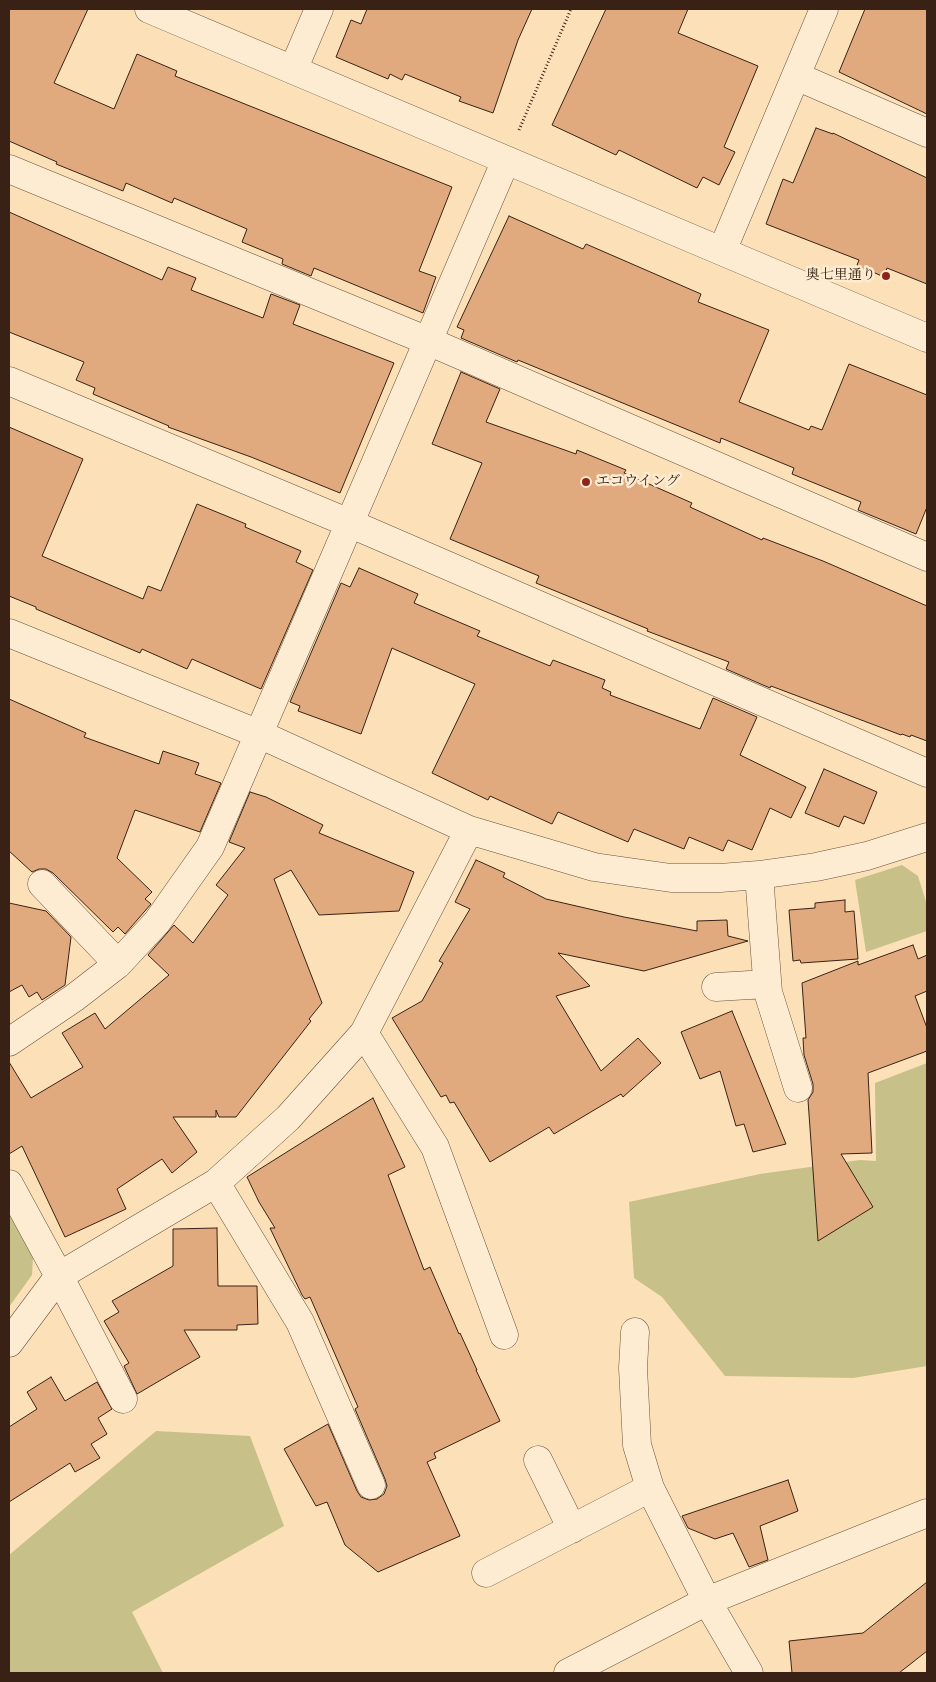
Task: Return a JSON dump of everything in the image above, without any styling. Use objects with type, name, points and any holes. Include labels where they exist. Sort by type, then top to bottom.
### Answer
[{"type":"street","points":[[149,9],[927,338]]},
{"type":"street","points":[[293,70],[319,9]]},
{"type":"street","points":[[722,251],[824,9]]},
{"type":"street","points":[[796,76],[927,133]]},
{"type":"street","points":[[9,1042],[74,998],[118,964],[157,922],[210,847],[506,160]]},
{"type":"street","points":[[9,169],[428,341],[927,557]]},
{"type":"street","points":[[9,381],[349,524],[927,773]]},
{"type":"street","points":[[9,633],[259,734],[469,830],[594,867],[671,878],[720,878],[759,875],[816,866],[925,843]]},
{"type":"street","points":[[9,1343],[59,1276],[216,1183],[288,1118],[364,1033],[469,830]]},
{"type":"street","points":[[759,875],[768,992],[798,1088]]},
{"type":"street","points":[[42,884],[118,964]]},
{"type":"street","points":[[716,987],[767,984]]},
{"type":"street","points":[[364,1033],[435,1146],[504,1335]]},
{"type":"street","points":[[216,1183],[300,1322],[371,1485]]},
{"type":"street","points":[[9,1184],[123,1399]]},
{"type":"street","points":[[635,1332],[633,1368],[637,1445],[650,1488],[707,1601],[749,1673]]},
{"type":"street","points":[[538,1460],[572,1529]]},
{"type":"street","points":[[486,1573],[650,1488]]},
{"type":"street","points":[[568,1673],[707,1601],[927,1513]]},
{"type":"path","points":[[506,160],[571,9]]},
{"type":"shaded area","points":[[902,865],[918,876],[927,905],[927,931],[866,952],[855,880]]},
{"type":"shaded area","points":[[927,1063],[927,1366],[853,1378],[725,1376],[662,1297],[634,1278],[629,1202],[760,1174],[860,1160],[876,1161],[875,1083]]},
{"type":"shaded area","points":[[9,1212],[33,1256],[32,1275],[9,1307]]},
{"type":"shaded area","points":[[156,1431],[250,1436],[284,1526],[132,1612],[163,1673],[9,1673],[9,1555]]},
{"type":"building","points":[[9,9],[88,9],[54,83],[114,109],[137,54],[177,71],[175,76],[452,187],[419,271],[436,277],[423,313],[314,268],[311,276],[282,264],[283,259],[242,242],[247,229],[174,198],[172,203],[126,183],[123,191],[56,164],[57,162],[9,141]]},
{"type":"building","points":[[367,9],[532,9],[518,40],[493,113],[459,101],[461,97],[405,74],[402,80],[390,74],[388,79],[336,57],[351,20],[361,24]]},
{"type":"building","points":[[606,9],[688,9],[678,33],[758,66],[724,147],[735,152],[719,185],[703,177],[697,188],[619,150],[616,155],[552,125]]},
{"type":"building","points":[[865,9],[927,9],[927,114],[839,72]]},
{"type":"building","points":[[816,128],[833,133],[927,178],[927,284],[887,268],[884,277],[857,265],[859,260],[766,224],[783,179],[793,183]]},
{"type":"building","points":[[9,212],[162,280],[168,267],[196,278],[191,290],[263,318],[271,294],[300,305],[293,324],[394,363],[340,493],[251,457],[168,427],[93,394],[95,388],[76,380],[84,362],[9,332]]},
{"type":"building","points":[[509,216],[583,249],[586,244],[701,294],[698,302],[769,330],[739,402],[809,430],[811,426],[822,430],[849,364],[927,395],[927,507],[916,534],[858,510],[861,502],[792,474],[794,468],[721,438],[720,443],[461,338],[464,330],[457,327]]},
{"type":"building","points":[[461,372],[500,389],[486,422],[576,454],[577,450],[626,470],[624,473],[692,503],[690,507],[762,540],[763,538],[823,561],[927,606],[927,741],[911,735],[910,737],[901,735],[771,686],[770,688],[726,669],[729,662],[647,631],[648,629],[536,583],[539,576],[450,539],[482,463],[432,444]]},
{"type":"building","points":[[9,427],[83,459],[42,556],[143,599],[148,586],[161,591],[197,504],[246,524],[245,527],[301,551],[296,562],[313,570],[261,689],[192,659],[187,669],[142,649],[140,653],[9,596]]},
{"type":"building","points":[[359,568],[418,594],[414,603],[480,631],[477,636],[550,666],[553,660],[605,680],[602,688],[611,692],[610,695],[700,729],[713,698],[757,717],[740,755],[806,787],[791,818],[770,808],[752,850],[728,840],[723,851],[689,837],[684,849],[634,829],[628,842],[558,812],[552,824],[490,796],[488,800],[432,773],[475,684],[392,648],[361,734],[298,711],[300,706],[290,702],[341,583],[350,587]]},
{"type":"building","points":[[9,699],[86,733],[84,737],[159,764],[163,751],[199,763],[195,774],[221,783],[200,832],[135,810],[117,858],[152,892],[145,899],[151,904],[125,934],[118,927],[113,932],[53,873],[46,869],[32,872],[9,851]]},
{"type":"building","points":[[824,769],[877,792],[864,824],[844,816],[839,827],[805,813]]},
{"type":"building","points":[[250,792],[266,797],[323,825],[319,833],[414,872],[399,911],[319,915],[291,870],[274,879],[322,1003],[309,1019],[311,1021],[236,1117],[219,1117],[216,1110],[216,1117],[173,1117],[197,1152],[172,1173],[162,1159],[117,1189],[126,1209],[65,1237],[22,1146],[9,1154],[9,1062],[31,1098],[83,1067],[62,1033],[95,1013],[105,1029],[169,975],[148,955],[174,925],[193,943],[228,895],[216,885],[245,848],[229,842]]},
{"type":"building","points":[[476,860],[505,873],[503,877],[546,899],[697,931],[697,921],[727,920],[728,936],[748,941],[644,971],[558,953],[590,986],[556,996],[601,1071],[638,1038],[661,1063],[623,1097],[621,1094],[554,1134],[549,1127],[490,1162],[454,1102],[450,1103],[446,1095],[441,1097],[392,1018],[422,1001],[443,963],[439,961],[470,909],[455,902]]},
{"type":"building","points":[[845,900],[845,912],[854,911],[858,959],[801,963],[800,960],[793,961],[789,910],[815,908],[815,903]]},
{"type":"building","points":[[9,903],[46,911],[71,937],[65,985],[42,1000],[37,992],[29,997],[22,985],[9,992]]},
{"type":"building","points":[[913,945],[918,959],[927,955],[927,991],[915,996],[927,1028],[927,1051],[868,1073],[872,1153],[841,1154],[873,1207],[818,1241],[808,1100],[813,1092],[813,1084],[804,1055],[803,1038],[806,1038],[802,983],[858,961],[858,965]]},
{"type":"building","points":[[732,1011],[786,1144],[753,1152],[744,1124],[736,1126],[720,1071],[700,1079],[681,1032]]},
{"type":"building","points":[[373,1098],[405,1167],[388,1175],[424,1270],[430,1267],[500,1421],[434,1453],[436,1458],[427,1462],[460,1536],[378,1572],[345,1545],[327,1502],[316,1506],[284,1449],[328,1424],[361,1497],[369,1500],[377,1499],[384,1494],[387,1486],[385,1479],[355,1409],[358,1407],[310,1297],[305,1299],[302,1295],[270,1228],[275,1228],[259,1202],[247,1177]]},
{"type":"building","points":[[217,1228],[218,1286],[257,1286],[258,1324],[237,1325],[237,1330],[184,1330],[200,1357],[137,1394],[124,1366],[129,1363],[104,1321],[119,1312],[112,1301],[173,1266],[173,1229]]},
{"type":"building","points":[[51,1377],[65,1401],[97,1382],[112,1409],[98,1418],[107,1434],[91,1444],[100,1458],[75,1472],[70,1463],[9,1502],[9,1427],[37,1409],[27,1392]]},
{"type":"building","points":[[788,1480],[798,1511],[760,1526],[768,1560],[749,1567],[733,1533],[715,1539],[688,1528],[682,1516]]},
{"type":"building","points":[[927,1582],[927,1651],[899,1673],[792,1673],[789,1641],[863,1633]]},
{"type":"place","name":"奥七里通り","points":[[886,276]]},
{"type":"place","name":"エコウイング","points":[[586,482]]}]
